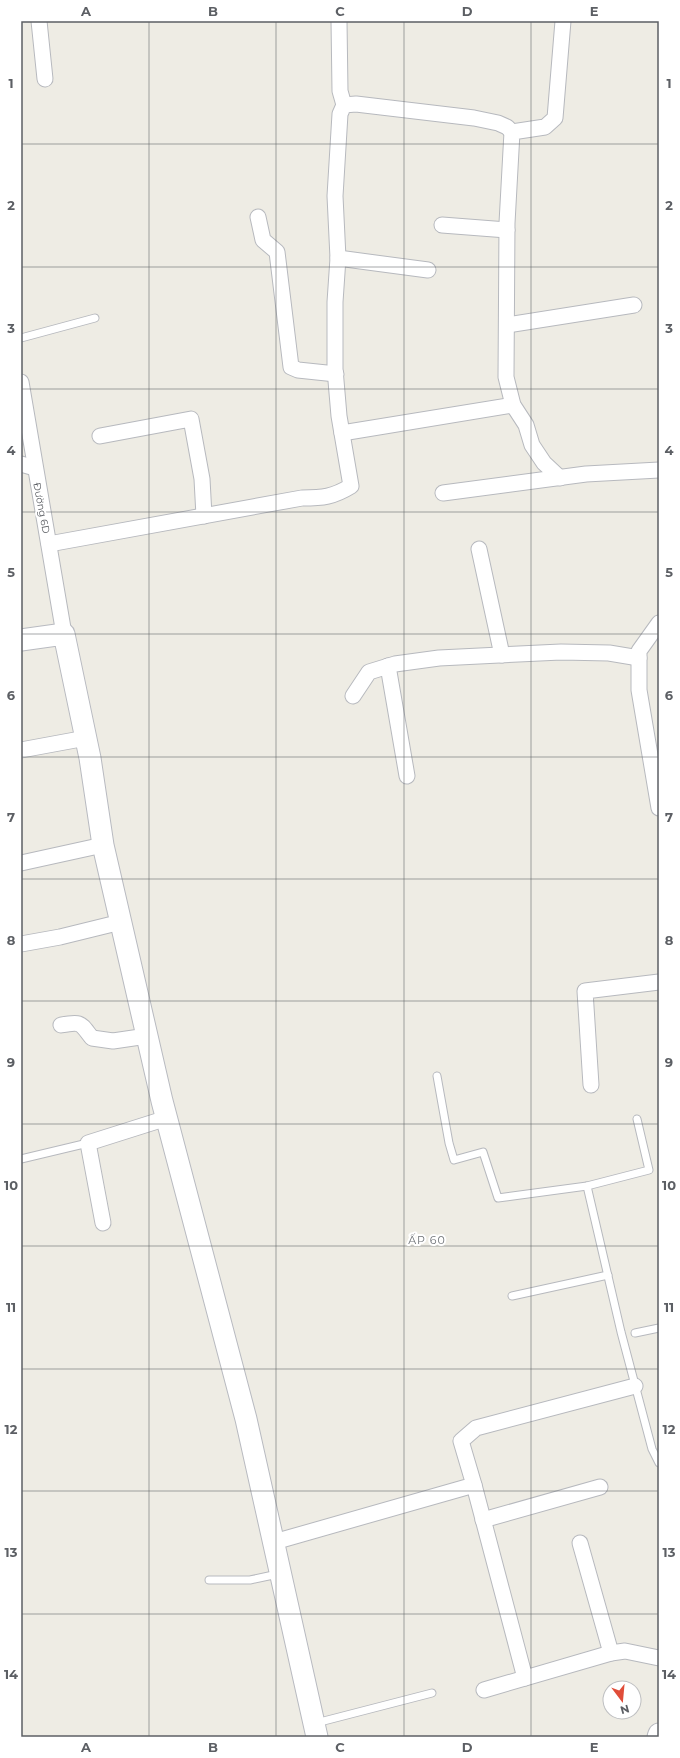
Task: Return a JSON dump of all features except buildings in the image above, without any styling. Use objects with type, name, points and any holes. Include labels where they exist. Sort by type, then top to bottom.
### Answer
[{"type":"street","points":[[39,21],[45,80]]},
{"type":"street","points":[[49,544],[302,498],[319,498],[336,495],[351,486],[342,433],[336,374],[335,302],[338,258],[335,196],[340,114],[344,106],[340,91],[339,21]]},
{"type":"street","points":[[512,132],[545,127],[555,118],[563,21]]},
{"type":"street","points":[[344,106],[356,104],[474,118],[498,123],[507,127],[512,132],[507,230],[506,377],[513,405],[526,425],[532,445],[544,463],[560,478]]},
{"type":"street","points":[[258,217],[263,240],[277,252],[290,367],[294,370],[336,374]]},
{"type":"street","points":[[442,225],[507,230]]},
{"type":"street","points":[[338,258],[428,270]]},
{"type":"street","points":[[507,325],[634,306]]},
{"type":"street","name":"Đường 6D","points":[[21,382],[28,466],[49,544],[64,634]]},
{"type":"street","points":[[342,433],[513,405]]},
{"type":"street","points":[[100,436],[191,419],[202,479],[204,516]]},
{"type":"street","points":[[443,493],[586,474],[659,470]]},
{"type":"street","points":[[479,549],[502,655]]},
{"type":"street","points":[[659,623],[639,650],[639,690],[659,808]]},
{"type":"street","points":[[21,640],[64,634],[86,738],[103,845],[167,1118],[246,1419],[315,1730]]},
{"type":"street","points":[[353,696],[369,672],[388,666],[439,658],[561,652],[596,652],[639,658]]},
{"type":"street","points":[[388,666],[407,776]]},
{"type":"street","points":[[21,750],[86,738]]},
{"type":"street","points":[[21,863],[103,845]]},
{"type":"street","points":[[21,944],[60,937],[121,922]]},
{"type":"street","points":[[591,1085],[585,991],[659,982]]},
{"type":"street","points":[[61,1025],[80,1024],[84,1026],[92,1038],[113,1041],[147,1036]]},
{"type":"street","points":[[103,1223],[88,1143],[167,1118]]},
{"type":"street","points":[[525,1678],[461,1441],[476,1428],[635,1386]]},
{"type":"street","points":[[274,1542],[474,1485]]},
{"type":"street","points":[[483,1520],[600,1487]]},
{"type":"street","points":[[580,1542],[611,1653]]},
{"type":"street","points":[[484,1690],[611,1653],[625,1651],[659,1658]]},
{"type":"lane","points":[[21,338],[95,318]]},
{"type":"lane","points":[[438,1076],[449,1143],[454,1160],[483,1152],[498,1198],[587,1186],[649,1170],[637,1119]]},
{"type":"lane","points":[[21,1159],[88,1143]]},
{"type":"lane","points":[[587,1186],[635,1386],[652,1449],[659,1463]]},
{"type":"lane","points":[[512,1296],[608,1275]]},
{"type":"lane","points":[[635,1333],[659,1328]]},
{"type":"lane","points":[[209,1580],[250,1580],[280,1574]]},
{"type":"lane","points":[[315,1730],[432,1693]]},
{"type":"district","name":"ẤP 60","points":[[427,1240]]}]
